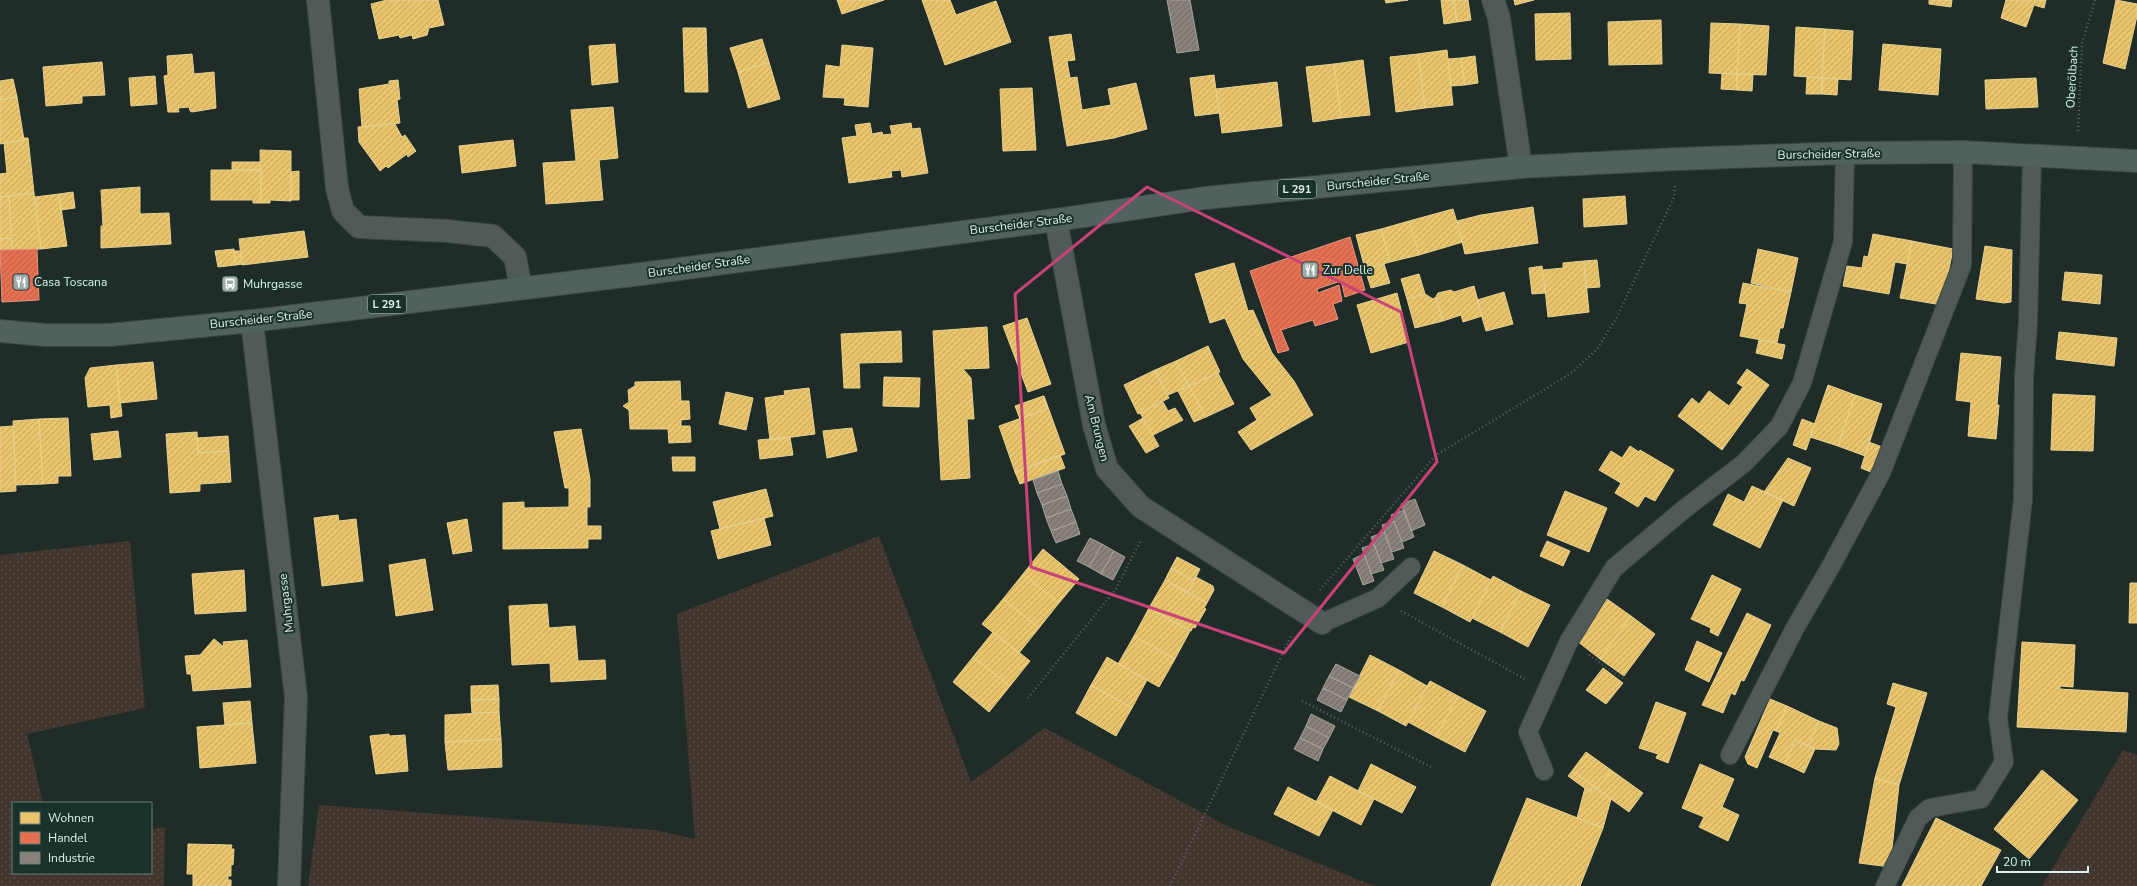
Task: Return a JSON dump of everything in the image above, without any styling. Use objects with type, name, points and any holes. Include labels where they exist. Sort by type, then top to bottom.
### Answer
[{"type":"main road","name":"Burscheider Straße","points":[[0,331],[45,336],[108,335],[252,321],[641,274],[1056,220],[1205,198],[1521,167],[1678,159],[1845,153],[1963,152],[2137,161]]},
{"type":"street","points":[[318,0],[337,188],[343,211],[359,227],[447,231],[493,236],[515,257],[521,288]]},
{"type":"street","points":[[1493,0],[1499,18],[1521,167]]},
{"type":"street","name":"Am Brungen","points":[[1056,220],[1094,425],[1107,470],[1141,508],[1304,610],[1322,623]]},
{"type":"street","name":"Muhrgasse","points":[[252,321],[296,697],[289,886]]},
{"type":"lane","points":[[1730,755],[1795,628],[1831,566],[1881,473],[1962,265],[1963,152]]},
{"type":"lane","points":[[1544,771],[1528,732],[1569,641],[1614,568],[1683,510],[1743,464],[1779,427],[1802,383],[1843,242],[1845,153]]},
{"type":"lane","points":[[1885,886],[1918,818],[1930,808],[1981,799],[2004,762],[1998,718],[2023,499],[2024,378],[2028,322],[2032,155]]},
{"type":"lane","points":[[1322,623],[1378,598],[1411,567]]},
{"type":"path","name":"Oberölbach","points":[[2077,157],[2082,44],[2095,0]]},
{"type":"path","points":[[1170,886],[1304,610],[1436,456],[1574,371],[1597,349],[1616,319],[1674,197],[1678,159]]},
{"type":"path","points":[[1028,698],[1116,589],[1154,516]]},
{"type":"path","points":[[1378,598],[1546,691]]},
{"type":"path","points":[[1569,641],[1625,680]]},
{"type":"path","points":[[1302,702],[1431,767]]},
{"type":"highlighted area","points":[[1147,187],[1401,312],[1437,462],[1284,653],[1031,567],[1015,294]]},
{"type":"shaded area","points":[[879,536],[971,782],[1045,728],[1227,826],[1374,886],[308,886],[319,805],[655,830],[695,839],[677,614]]},
{"type":"shaded area","points":[[130,541],[145,708],[27,734],[43,802],[12,802],[12,874],[152,874],[152,829],[165,827],[164,886],[0,886],[0,555]]},
{"type":"shaded area","points":[[2123,750],[2137,755],[2137,886],[2042,886]]},
{"type":"building: Wohnen","points":[[387,0],[438,0],[444,25],[429,28],[427,35],[413,39],[412,35],[400,38],[399,35],[379,39],[371,4]]},
{"type":"building: Wohnen","points":[[837,0],[884,0],[842,14]]},
{"type":"building: Wohnen","points":[[922,0],[950,0],[956,15],[996,1],[1011,42],[945,65]]},
{"type":"building: Wohnen","points":[[1385,0],[1408,0],[1386,3]]},
{"type":"building: Wohnen","points":[[1441,0],[1454,0],[1457,22],[1444,24]]},
{"type":"building: Wohnen","points":[[1454,0],[1468,0],[1471,20],[1457,22]]},
{"type":"building: Wohnen","points":[[1514,0],[1534,0],[1515,5]]},
{"type":"building: Wohnen","points":[[1929,0],[1952,0],[1951,7],[1929,4]]},
{"type":"building: Wohnen","points":[[2006,0],[2046,0],[2044,8],[2034,5],[2026,27],[2001,18]]},
{"type":"building: Wohnen","points":[[2116,0],[2137,4],[2137,16],[2125,69],[2103,63]]},
{"type":"building: Wohnen","points":[[1570,13],[1571,59],[1536,60],[1535,14]]},
{"type":"building: Wohnen","points":[[1661,20],[1662,64],[1609,65],[1608,22]]},
{"type":"building: Wohnen","points":[[1711,23],[1740,24],[1737,74],[1709,73]]},
{"type":"building: Wohnen","points":[[1740,24],[1769,26],[1766,75],[1737,74]]},
{"type":"building: Wohnen","points":[[1796,27],[1825,29],[1822,78],[1794,76]]},
{"type":"building: Wohnen","points":[[683,28],[706,28],[708,92],[685,92]]},
{"type":"building: Wohnen","points":[[1825,29],[1853,31],[1851,80],[1822,78]]},
{"type":"building: Wohnen","points":[[1071,34],[1075,60],[1067,61],[1070,78],[1077,77],[1082,110],[1111,105],[1108,89],[1136,83],[1147,129],[1114,138],[1067,146],[1049,37]]},
{"type":"building: Wohnen","points":[[762,39],[769,62],[738,72],[730,48]]},
{"type":"building: Wohnen","points":[[615,44],[618,82],[592,85],[589,46]]},
{"type":"building: Wohnen","points":[[1883,44],[1941,49],[1938,95],[1879,90]]},
{"type":"building: Wohnen","points":[[842,45],[873,48],[868,107],[844,105],[845,98],[823,97],[826,65],[840,67]]},
{"type":"building: Wohnen","points":[[1447,50],[1453,105],[1425,108],[1418,54]]},
{"type":"building: Wohnen","points":[[192,54],[194,74],[214,72],[216,108],[192,112],[190,111],[189,107],[178,108],[179,112],[168,112],[164,76],[168,75],[167,56]]},
{"type":"building: Wohnen","points":[[1418,54],[1425,108],[1396,112],[1390,57]]},
{"type":"building: Wohnen","points":[[1475,56],[1478,83],[1465,85],[1461,58]]},
{"type":"building: Wohnen","points":[[1461,58],[1465,85],[1451,86],[1448,59]]},
{"type":"building: Wohnen","points":[[1363,60],[1370,115],[1341,118],[1334,64]]},
{"type":"building: Wohnen","points":[[102,62],[105,95],[82,96],[82,103],[46,106],[43,67]]},
{"type":"building: Wohnen","points":[[769,62],[780,99],[748,108],[738,72]]},
{"type":"building: Wohnen","points":[[1334,64],[1341,118],[1313,122],[1306,67]]},
{"type":"building: Wohnen","points":[[1722,73],[1737,74],[1737,90],[1721,89]]},
{"type":"building: Wohnen","points":[[1737,74],[1753,74],[1752,91],[1737,90]]},
{"type":"building: Wohnen","points":[[1214,75],[1219,113],[1195,116],[1190,78]]},
{"type":"building: Wohnen","points":[[155,76],[157,104],[131,106],[129,78]]},
{"type":"building: Wohnen","points":[[1807,77],[1822,78],[1822,94],[1806,94]]},
{"type":"building: Wohnen","points":[[1822,78],[1838,79],[1837,95],[1822,94]]},
{"type":"building: Wohnen","points":[[2036,78],[2038,107],[1986,109],[1985,80]]},
{"type":"building: Wohnen","points":[[13,79],[17,97],[0,100],[0,81]]},
{"type":"building: Wohnen","points":[[398,80],[400,99],[397,100],[400,123],[362,127],[359,89],[389,84],[389,81]]},
{"type":"building: Wohnen","points":[[1277,82],[1282,126],[1222,133],[1216,89]]},
{"type":"building: Wohnen","points":[[1032,88],[1036,150],[1003,151],[1000,89]]},
{"type":"building: Wohnen","points":[[17,97],[24,140],[0,144],[0,100]]},
{"type":"building: Wohnen","points":[[613,107],[618,158],[599,160],[603,200],[546,204],[543,163],[576,161],[571,110]]},
{"type":"building: Wohnen","points":[[870,123],[872,134],[882,132],[883,135],[892,134],[890,126],[911,123],[912,129],[920,128],[928,173],[902,177],[901,170],[891,171],[892,177],[849,183],[842,138],[857,136],[855,125]]},
{"type":"building: Wohnen","points":[[395,124],[402,137],[405,135],[416,151],[408,157],[407,154],[388,168],[386,166],[380,171],[359,142],[358,127]]},
{"type":"building: Wohnen","points":[[24,138],[28,138],[34,193],[0,197],[0,174],[7,173],[4,143],[24,140]]},
{"type":"building: Wohnen","points":[[513,140],[516,166],[462,173],[459,146]]},
{"type":"building: Wohnen","points":[[260,150],[291,151],[291,201],[270,200],[270,203],[261,203]]},
{"type":"building: Wohnen","points":[[232,162],[260,162],[260,170],[232,170]]},
{"type":"building: Wohnen","points":[[211,170],[261,170],[261,203],[253,203],[253,200],[211,200]]},
{"type":"building: Wohnen","points":[[299,171],[299,200],[291,200],[291,172]]},
{"type":"building: Wohnen","points":[[140,187],[140,214],[169,213],[171,244],[101,248],[101,226],[103,226],[101,190]]},
{"type":"building: Wohnen","points":[[73,192],[75,208],[61,210],[59,194]]},
{"type":"building: Wohnen","points":[[34,193],[41,249],[12,250],[9,196]]},
{"type":"building: Wohnen","points":[[59,194],[67,246],[41,249],[35,197]]},
{"type":"building: Wohnen","points":[[9,196],[11,238],[0,239],[0,197]]},
{"type":"building: Wohnen","points":[[1625,196],[1627,224],[1584,227],[1583,199]]},
{"type":"building: Wohnen","points":[[1533,207],[1538,243],[1465,254],[1457,221],[1481,215]]},
{"type":"building: Wohnen","points":[[1453,209],[1463,242],[1419,255],[1409,221]]},
{"type":"building: Wohnen","points":[[1409,221],[1419,255],[1390,262],[1381,229]]},
{"type":"building: Wohnen","points":[[1381,229],[1390,262],[1365,269],[1356,235]]},
{"type":"building: Wohnen","points":[[304,231],[308,257],[242,265],[239,239]]},
{"type":"building: Wohnen","points":[[1873,234],[1912,241],[1907,264],[1895,262],[1889,294],[1843,286],[1847,266],[1862,268],[1864,256],[1868,257]]},
{"type":"building: Wohnen","points":[[11,238],[12,250],[0,250],[0,239]]},
{"type":"building: Wohnen","points":[[1912,241],[1953,249],[1942,305],[1900,298]]},
{"type":"building: Wohnen","points":[[1985,246],[2012,250],[2011,302],[2004,303],[1976,299]]},
{"type":"building: Wohnen","points":[[234,249],[236,265],[218,267],[215,251]]},
{"type":"building: Wohnen","points":[[1758,249],[1798,258],[1791,292],[1751,283]]},
{"type":"building: Wohnen","points":[[234,251],[240,251],[242,264],[236,265]]},
{"type":"building: Wohnen","points":[[1597,260],[1600,287],[1586,288],[1584,261]]},
{"type":"building: Wohnen","points":[[1584,261],[1589,312],[1548,317],[1543,270],[1563,268],[1563,263]]},
{"type":"building: Wohnen","points":[[1234,263],[1248,311],[1253,310],[1272,353],[1294,381],[1313,415],[1251,450],[1238,432],[1257,420],[1250,408],[1272,395],[1243,359],[1225,318],[1210,323],[1195,274]]},
{"type":"building: Wohnen","points":[[1384,264],[1390,283],[1371,288],[1365,269]]},
{"type":"building: Wohnen","points":[[1542,266],[1545,293],[1532,294],[1529,268]]},
{"type":"building: Wohnen","points":[[2065,272],[2102,275],[2100,304],[2062,300]]},
{"type":"building: Wohnen","points":[[1419,274],[1425,294],[1407,299],[1401,279]]},
{"type":"building: Wohnen","points":[[1743,283],[1791,292],[1783,328],[1780,328],[1777,343],[1740,336],[1747,304],[1739,303]]},
{"type":"building: Wohnen","points":[[1474,286],[1482,316],[1463,322],[1461,315],[1443,321],[1436,297],[1438,293],[1451,290],[1454,292]]},
{"type":"building: Wohnen","points":[[1504,292],[1513,324],[1486,331],[1477,300]]},
{"type":"building: Wohnen","points":[[1397,293],[1409,342],[1371,353],[1357,305]]},
{"type":"building: Wohnen","points":[[1425,294],[1433,299],[1436,297],[1443,321],[1415,328],[1407,299]]},
{"type":"building: Wohnen","points":[[1027,318],[1051,384],[1028,392],[1003,326]]},
{"type":"building: Wohnen","points":[[987,327],[989,368],[963,369],[971,378],[974,419],[967,419],[970,478],[941,480],[933,331]]},
{"type":"building: Wohnen","points":[[901,331],[902,362],[859,363],[860,388],[844,388],[841,334]]},
{"type":"building: Wohnen","points":[[2059,332],[2117,338],[2114,366],[2056,359]]},
{"type":"building: Wohnen","points":[[1759,340],[1785,345],[1782,359],[1756,353]]},
{"type":"building: Wohnen","points":[[1208,346],[1220,372],[1189,386],[1176,361]]},
{"type":"building: Wohnen","points":[[1961,353],[2001,357],[1996,439],[1968,436],[1971,402],[1956,400]]},
{"type":"building: Wohnen","points":[[1176,361],[1189,386],[1168,395],[1155,370]]},
{"type":"building: Wohnen","points":[[153,362],[157,399],[120,403],[116,365]]},
{"type":"building: Wohnen","points":[[116,365],[122,416],[111,418],[110,405],[88,407],[85,378],[90,368]]},
{"type":"building: Wohnen","points":[[1747,369],[1769,385],[1722,450],[1678,416],[1692,398],[1699,404],[1709,391],[1729,406],[1743,387],[1737,383]]},
{"type":"building: Wohnen","points":[[1155,370],[1169,398],[1138,414],[1124,385]]},
{"type":"building: Wohnen","points":[[1218,373],[1234,404],[1206,417],[1189,386]]},
{"type":"building: Wohnen","points":[[884,377],[920,378],[919,407],[883,406]]},
{"type":"building: Wohnen","points":[[680,381],[681,401],[689,401],[690,419],[681,420],[681,426],[690,426],[691,442],[669,443],[668,429],[630,429],[629,410],[623,406],[629,402],[628,390],[635,386],[635,382]]},
{"type":"building: Wohnen","points":[[1828,385],[1855,395],[1838,446],[1810,437]]},
{"type":"building: Wohnen","points":[[1189,386],[1206,417],[1194,422],[1178,391]]},
{"type":"building: Wohnen","points":[[809,388],[815,434],[770,440],[765,398],[785,395],[784,391]]},
{"type":"building: Wohnen","points":[[726,392],[753,398],[746,430],[719,424]]},
{"type":"building: Wohnen","points":[[2053,394],[2095,396],[2093,451],[2051,450]]},
{"type":"building: Wohnen","points":[[1855,395],[1882,404],[1865,456],[1838,446]]},
{"type":"building: Wohnen","points":[[1043,396],[1065,454],[1015,472],[999,426],[1047,409]]},
{"type":"building: Wohnen","points":[[1043,396],[1047,409],[1020,419],[1015,406]]},
{"type":"building: Wohnen","points":[[1163,402],[1168,411],[1175,408],[1183,420],[1153,435],[1140,413]]},
{"type":"building: Wohnen","points":[[68,418],[71,476],[58,476],[58,483],[43,484],[39,419]]},
{"type":"building: Wohnen","points":[[1143,418],[1159,446],[1146,453],[1129,426]]},
{"type":"building: Wohnen","points":[[39,419],[43,484],[16,485],[13,421]]},
{"type":"building: Wohnen","points":[[1802,419],[1815,424],[1806,450],[1793,445]]},
{"type":"building: Wohnen","points":[[13,426],[16,491],[0,492],[0,427]]},
{"type":"building: Wohnen","points":[[852,428],[857,451],[827,458],[823,431]]},
{"type":"building: Wohnen","points":[[581,429],[590,479],[590,507],[587,507],[587,526],[601,526],[601,539],[588,539],[588,548],[503,549],[503,503],[524,502],[524,508],[569,507],[569,488],[565,488],[554,432]]},
{"type":"building: Wohnen","points":[[118,431],[121,457],[94,460],[91,434]]},
{"type":"building: Wohnen","points":[[197,432],[198,453],[229,451],[231,482],[200,484],[200,491],[170,493],[166,434]]},
{"type":"building: Wohnen","points":[[228,436],[229,451],[198,453],[197,438]]},
{"type":"building: Wohnen","points":[[790,437],[793,455],[760,459],[758,440]]},
{"type":"building: Wohnen","points":[[1869,442],[1882,447],[1873,473],[1861,468]]},
{"type":"building: Wohnen","points":[[1630,446],[1639,452],[1640,450],[1674,470],[1655,501],[1645,496],[1638,507],[1615,493],[1621,483],[1599,470],[1611,451],[1622,458]]},
{"type":"building: Wohnen","points":[[1060,455],[1065,468],[1020,484],[1015,472]]},
{"type":"building: Wohnen","points":[[672,457],[695,457],[695,471],[673,471]]},
{"type":"building: Wohnen","points":[[1788,458],[1811,468],[1794,506],[1764,492]]},
{"type":"building: Wohnen","points":[[1752,486],[1783,500],[1760,548],[1713,525],[1728,494],[1744,502]]},
{"type":"building: Wohnen","points":[[766,489],[773,516],[720,529],[713,502]]},
{"type":"building: Wohnen","points":[[1565,491],[1607,508],[1589,552],[1547,535]]},
{"type":"building: Wohnen","points":[[338,515],[339,521],[356,519],[363,581],[322,586],[314,518]]},
{"type":"building: Wohnen","points":[[764,518],[771,545],[718,559],[711,531]]},
{"type":"building: Wohnen","points":[[467,519],[472,551],[453,554],[447,523]]},
{"type":"building: Wohnen","points":[[1547,541],[1570,551],[1563,566],[1540,556]]},
{"type":"building: Wohnen","points":[[1043,549],[1079,579],[1059,603],[1023,574]]},
{"type":"building: Wohnen","points":[[1434,551],[1463,565],[1442,607],[1414,593]]},
{"type":"building: Wohnen","points":[[1177,557],[1200,569],[1194,581],[1171,568]]},
{"type":"building: Wohnen","points":[[425,559],[433,610],[396,616],[389,565]]},
{"type":"building: Wohnen","points":[[1463,565],[1491,580],[1470,622],[1442,607]]},
{"type":"building: Wohnen","points":[[1171,568],[1194,581],[1187,593],[1165,580]]},
{"type":"building: Wohnen","points":[[244,570],[246,611],[195,614],[192,574]]},
{"type":"building: Wohnen","points":[[1023,574],[1059,603],[1039,628],[1003,599]]},
{"type":"building: Wohnen","points":[[1712,575],[1741,589],[1718,636],[1710,632],[1711,628],[1691,619]]},
{"type":"building: Wohnen","points":[[1493,576],[1521,591],[1500,632],[1472,618]]},
{"type":"building: Wohnen","points":[[1196,577],[1213,586],[1214,590],[1207,603],[1188,592]]},
{"type":"building: Wohnen","points":[[1165,580],[1207,603],[1204,608],[1206,609],[1195,628],[1193,627],[1191,631],[1149,608]]},
{"type":"building: Wohnen","points":[[2130,583],[2137,583],[2137,623],[2129,623]]},
{"type":"building: Wohnen","points":[[1521,591],[1550,605],[1528,647],[1500,632]]},
{"type":"building: Wohnen","points":[[1003,599],[1039,628],[1019,653],[982,624]]},
{"type":"building: Wohnen","points":[[1607,599],[1631,616],[1600,659],[1577,641]]},
{"type":"building: Wohnen","points":[[547,604],[549,628],[575,626],[578,661],[605,660],[606,679],[551,682],[550,663],[512,665],[509,606]]},
{"type":"building: Wohnen","points":[[1149,608],[1190,631],[1175,659],[1134,636]]},
{"type":"building: Wohnen","points":[[1747,613],[1771,625],[1744,681],[1741,680],[1735,695],[1731,693],[1723,713],[1702,705]]},
{"type":"building: Wohnen","points":[[1631,616],[1655,634],[1624,676],[1600,659]]},
{"type":"building: Wohnen","points":[[993,632],[1030,661],[1010,686],[973,657]]},
{"type":"building: Wohnen","points":[[1134,636],[1175,659],[1159,687],[1118,664]]},
{"type":"building: Wohnen","points":[[214,639],[224,647],[223,642],[247,640],[251,687],[193,691],[191,674],[187,674],[185,656],[200,655]]},
{"type":"building: Wohnen","points":[[1697,641],[1722,653],[1709,682],[1685,670]]},
{"type":"building: Wohnen","points":[[2022,642],[2075,645],[2073,687],[2060,686],[2060,689],[2128,693],[2126,732],[2017,727]]},
{"type":"building: Wohnen","points":[[1370,655],[1399,670],[1378,711],[1349,697]]},
{"type":"building: Wohnen","points":[[973,657],[1010,686],[989,712],[953,682]]},
{"type":"building: Wohnen","points":[[1107,657],[1147,680],[1132,708],[1091,685]]},
{"type":"building: Wohnen","points":[[1603,668],[1623,683],[1606,704],[1586,690]]},
{"type":"building: Wohnen","points":[[1399,670],[1427,686],[1406,726],[1378,711]]},
{"type":"building: Wohnen","points":[[1430,681],[1458,696],[1436,737],[1408,722]]},
{"type":"building: Wohnen","points":[[1893,683],[1927,693],[1899,785],[1875,778],[1896,707],[1887,704]]},
{"type":"building: Wohnen","points":[[498,685],[499,699],[471,700],[471,686]]},
{"type":"building: Wohnen","points":[[1091,685],[1132,708],[1116,736],[1076,713]]},
{"type":"building: Wohnen","points":[[1458,696],[1486,711],[1465,752],[1436,737]]},
{"type":"building: Wohnen","points":[[499,699],[499,712],[472,713],[471,700]]},
{"type":"building: Wohnen","points":[[1770,699],[1787,706],[1776,731],[1773,730],[1757,768],[1748,764],[1745,757]]},
{"type":"building: Wohnen","points":[[250,701],[252,723],[225,725],[223,703]]},
{"type":"building: Wohnen","points":[[1656,702],[1686,713],[1668,763],[1656,758],[1658,754],[1639,748]]},
{"type":"building: Wohnen","points":[[1787,706],[1819,721],[1808,746],[1795,740],[1785,764],[1769,757],[1780,733],[1776,731]]},
{"type":"building: Wohnen","points":[[499,712],[501,739],[445,742],[445,715]]},
{"type":"building: Wohnen","points":[[1819,721],[1837,728],[1839,744],[1836,750],[1815,749],[1808,746]]},
{"type":"building: Wohnen","points":[[252,723],[256,763],[200,768],[197,727]]},
{"type":"building: Wohnen","points":[[389,734],[389,736],[405,735],[408,771],[376,774],[370,736]]},
{"type":"building: Wohnen","points":[[501,739],[502,767],[448,770],[445,742]]},
{"type":"building: Wohnen","points":[[1795,740],[1815,749],[1804,773],[1785,764]]},
{"type":"building: Wohnen","points":[[1586,752],[1611,770],[1597,789],[1572,771]]},
{"type":"building: Wohnen","points":[[1371,764],[1416,787],[1402,813],[1358,791]]},
{"type":"building: Wohnen","points":[[1700,764],[1734,779],[1722,807],[1739,815],[1728,841],[1699,827],[1704,817],[1682,808]]},
{"type":"building: Wohnen","points":[[1611,770],[1643,793],[1629,812],[1597,789]]},
{"type":"building: Wohnen","points":[[2042,770],[2078,800],[2029,859],[1994,829]]},
{"type":"building: Wohnen","points":[[1572,771],[1594,786],[1590,792],[1568,776]]},
{"type":"building: Wohnen","points":[[1330,776],[1374,799],[1361,825],[1316,802]]},
{"type":"building: Wohnen","points":[[1875,778],[1899,785],[1890,867],[1859,863]]},
{"type":"building: Wohnen","points":[[1594,786],[1611,799],[1603,828],[1577,818],[1585,788],[1590,792]]},
{"type":"building: Wohnen","points":[[1288,787],[1333,810],[1319,836],[1274,814]]},
{"type":"building: Wohnen","points":[[1527,798],[1603,828],[1580,886],[1491,886]]},
{"type":"building: Wohnen","points":[[1936,818],[2001,850],[1981,886],[1902,886]]},
{"type":"building: Wohnen","points":[[188,844],[232,845],[231,849],[234,849],[233,865],[231,864],[231,876],[228,876],[228,880],[231,880],[231,886],[193,886],[193,874],[187,874]]},
{"type":"building: Handel","points":[[1350,237],[1365,290],[1345,297],[1341,281],[1317,289],[1318,293],[1339,285],[1342,301],[1333,304],[1338,319],[1315,326],[1313,320],[1281,330],[1289,350],[1278,353],[1250,271]]},
{"type":"building: Handel","points":[[37,249],[39,300],[2,302],[0,250]]},
{"type":"building: Industrie","points":[[1167,0],[1190,0],[1199,50],[1177,53]]},
{"type":"building: Industrie","points":[[1058,471],[1062,484],[1037,493],[1033,480]]},
{"type":"building: Industrie","points":[[1062,484],[1067,496],[1042,505],[1037,493]]},
{"type":"building: Industrie","points":[[1067,496],[1071,509],[1046,518],[1042,505]]},
{"type":"building: Industrie","points":[[1415,499],[1425,525],[1411,531],[1401,504]]},
{"type":"building: Industrie","points":[[1071,509],[1076,522],[1051,531],[1046,518]]},
{"type":"building: Industrie","points":[[1404,510],[1414,537],[1402,542],[1391,515]]},
{"type":"building: Industrie","points":[[1394,521],[1404,548],[1392,552],[1382,525]]},
{"type":"building: Industrie","points":[[1076,522],[1080,534],[1056,543],[1051,531]]},
{"type":"building: Industrie","points":[[1384,532],[1394,559],[1381,563],[1371,537]]},
{"type":"building: Industrie","points":[[1090,538],[1102,544],[1089,567],[1077,561]]},
{"type":"building: Industrie","points":[[1102,544],[1114,551],[1101,574],[1089,567]]},
{"type":"building: Industrie","points":[[1374,544],[1384,570],[1371,574],[1362,548]]},
{"type":"building: Industrie","points":[[1114,551],[1125,557],[1113,580],[1101,574]]},
{"type":"building: Industrie","points":[[1364,554],[1374,581],[1363,585],[1353,559]]},
{"type":"building: Industrie","points":[[1336,664],[1360,676],[1353,688],[1329,676]]},
{"type":"building: Industrie","points":[[1329,676],[1353,688],[1347,700],[1323,688]]},
{"type":"building: Industrie","points":[[1323,688],[1347,700],[1341,712],[1317,700]]},
{"type":"building: Industrie","points":[[1311,714],[1335,726],[1329,738],[1306,726]]},
{"type":"building: Industrie","points":[[1306,726],[1329,738],[1323,749],[1300,738]]},
{"type":"building: Industrie","points":[[1300,738],[1323,749],[1318,761],[1294,749]]},
{"type":"place","name":"Zur Delle","points":[[1310,270]]},
{"type":"place","name":"Casa Toscana","points":[[21,282]]},
{"type":"place","name":"Muhrgasse","points":[[230,284]]}]
